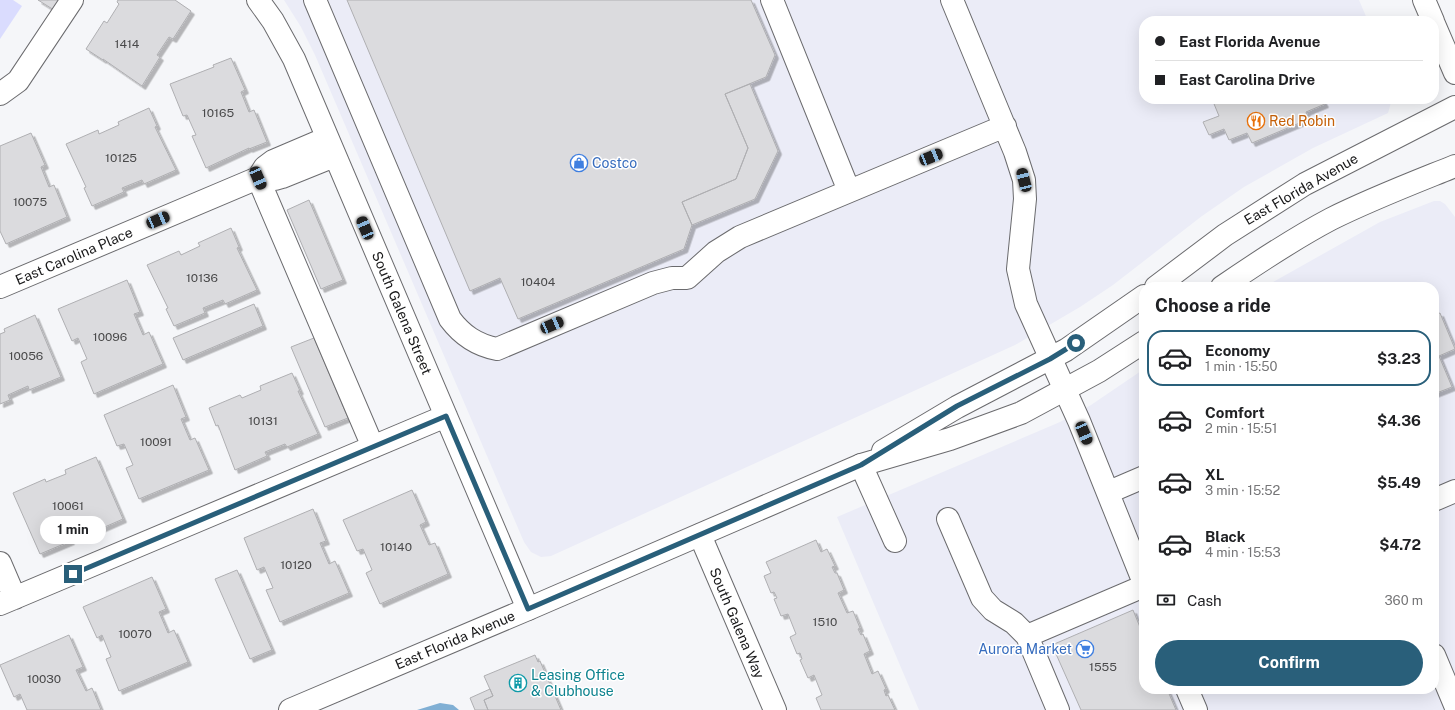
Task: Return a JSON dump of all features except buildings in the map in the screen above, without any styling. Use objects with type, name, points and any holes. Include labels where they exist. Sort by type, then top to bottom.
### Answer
[{"type":"main road","points":[[0,94],[18,81],[72,0]]},
{"type":"main road","name":"South Galena Street","points":[[258,0],[285,42],[528,609]]},
{"type":"main road","points":[[315,0],[450,319],[459,331],[474,342],[497,349],[653,283],[672,278],[687,278],[716,252],[731,242],[1005,126]]},
{"type":"main road","points":[[772,0],[849,191]]},
{"type":"main road","points":[[952,0],[1019,161],[1025,188],[1025,209],[1019,256],[1020,281],[1026,304],[1065,390],[1108,492],[1139,572]]},
{"type":"main road","points":[[1424,0],[1431,16]]},
{"type":"main road","points":[[1439,36],[1455,73]]},
{"type":"main road","name":"East Florida Avenue","points":[[1163,282],[1226,235],[1294,191],[1347,161],[1455,107]]},
{"type":"main road","name":"East Carolina Place","points":[[0,287],[258,178],[265,167],[273,161],[331,147]]},
{"type":"main road","points":[[1230,282],[1293,240],[1331,219],[1374,199],[1455,166]]},
{"type":"main road","points":[[258,178],[373,447]]},
{"type":"main road","name":"East Florida Avenue","points":[[861,465],[957,406],[1050,359],[1086,337],[1139,300]]},
{"type":"main road","name":"East Florida Avenue","points":[[290,710],[861,465],[982,429],[1021,413],[1100,371],[1139,345]]},
{"type":"main road","points":[[0,563],[8,601],[446,416]]},
{"type":"main road","points":[[861,465],[895,541]]},
{"type":"main road","points":[[1108,492],[1139,479]]},
{"type":"main road","points":[[1439,498],[1455,491]]},
{"type":"main road","points":[[948,519],[982,598],[993,610],[1014,623],[1027,636],[1058,710]]},
{"type":"main road","name":"South Galena Way","points":[[700,535],[775,710]]},
{"type":"main road","points":[[1027,636],[1139,587]]},
{"type":"main road","points":[[1439,667],[1455,705]]},
{"type":"main road","points":[[1189,694],[1196,710]]},
{"type":"shaded area","points":[[0,0],[13,0],[22,6],[0,39]]},
{"type":"shaded area","points":[[284,0],[1359,0],[1366,16],[1139,16],[1139,104],[1391,104],[1388,113],[1313,148],[1244,187],[1202,216],[1113,285],[1080,307],[1015,345],[551,556],[541,557],[531,552],[524,542],[315,55],[301,27]]},
{"type":"shaded area","points":[[1434,201],[1440,201],[1445,204],[1455,217],[1455,710],[919,710],[837,517],[1060,422],[1091,405],[1139,372],[1139,694],[1439,694],[1439,282],[1273,282],[1380,222]]},
{"type":"shaded area","points":[[440,703],[453,705],[459,710],[417,710]]},
{"type":"place","name":"Red Robin","points":[[1256,121]]},
{"type":"place","name":"Costco","points":[[579,163]]},
{"type":"place","name":"Aurora Market","points":[[1085,649]]},
{"type":"place","name":"Leasing Office & Clubhouse","points":[[518,683]]},
{"type":"route","points":[[73,574],[446,416],[528,609],[861,465],[957,406],[1050,359],[1076,343]]}]
